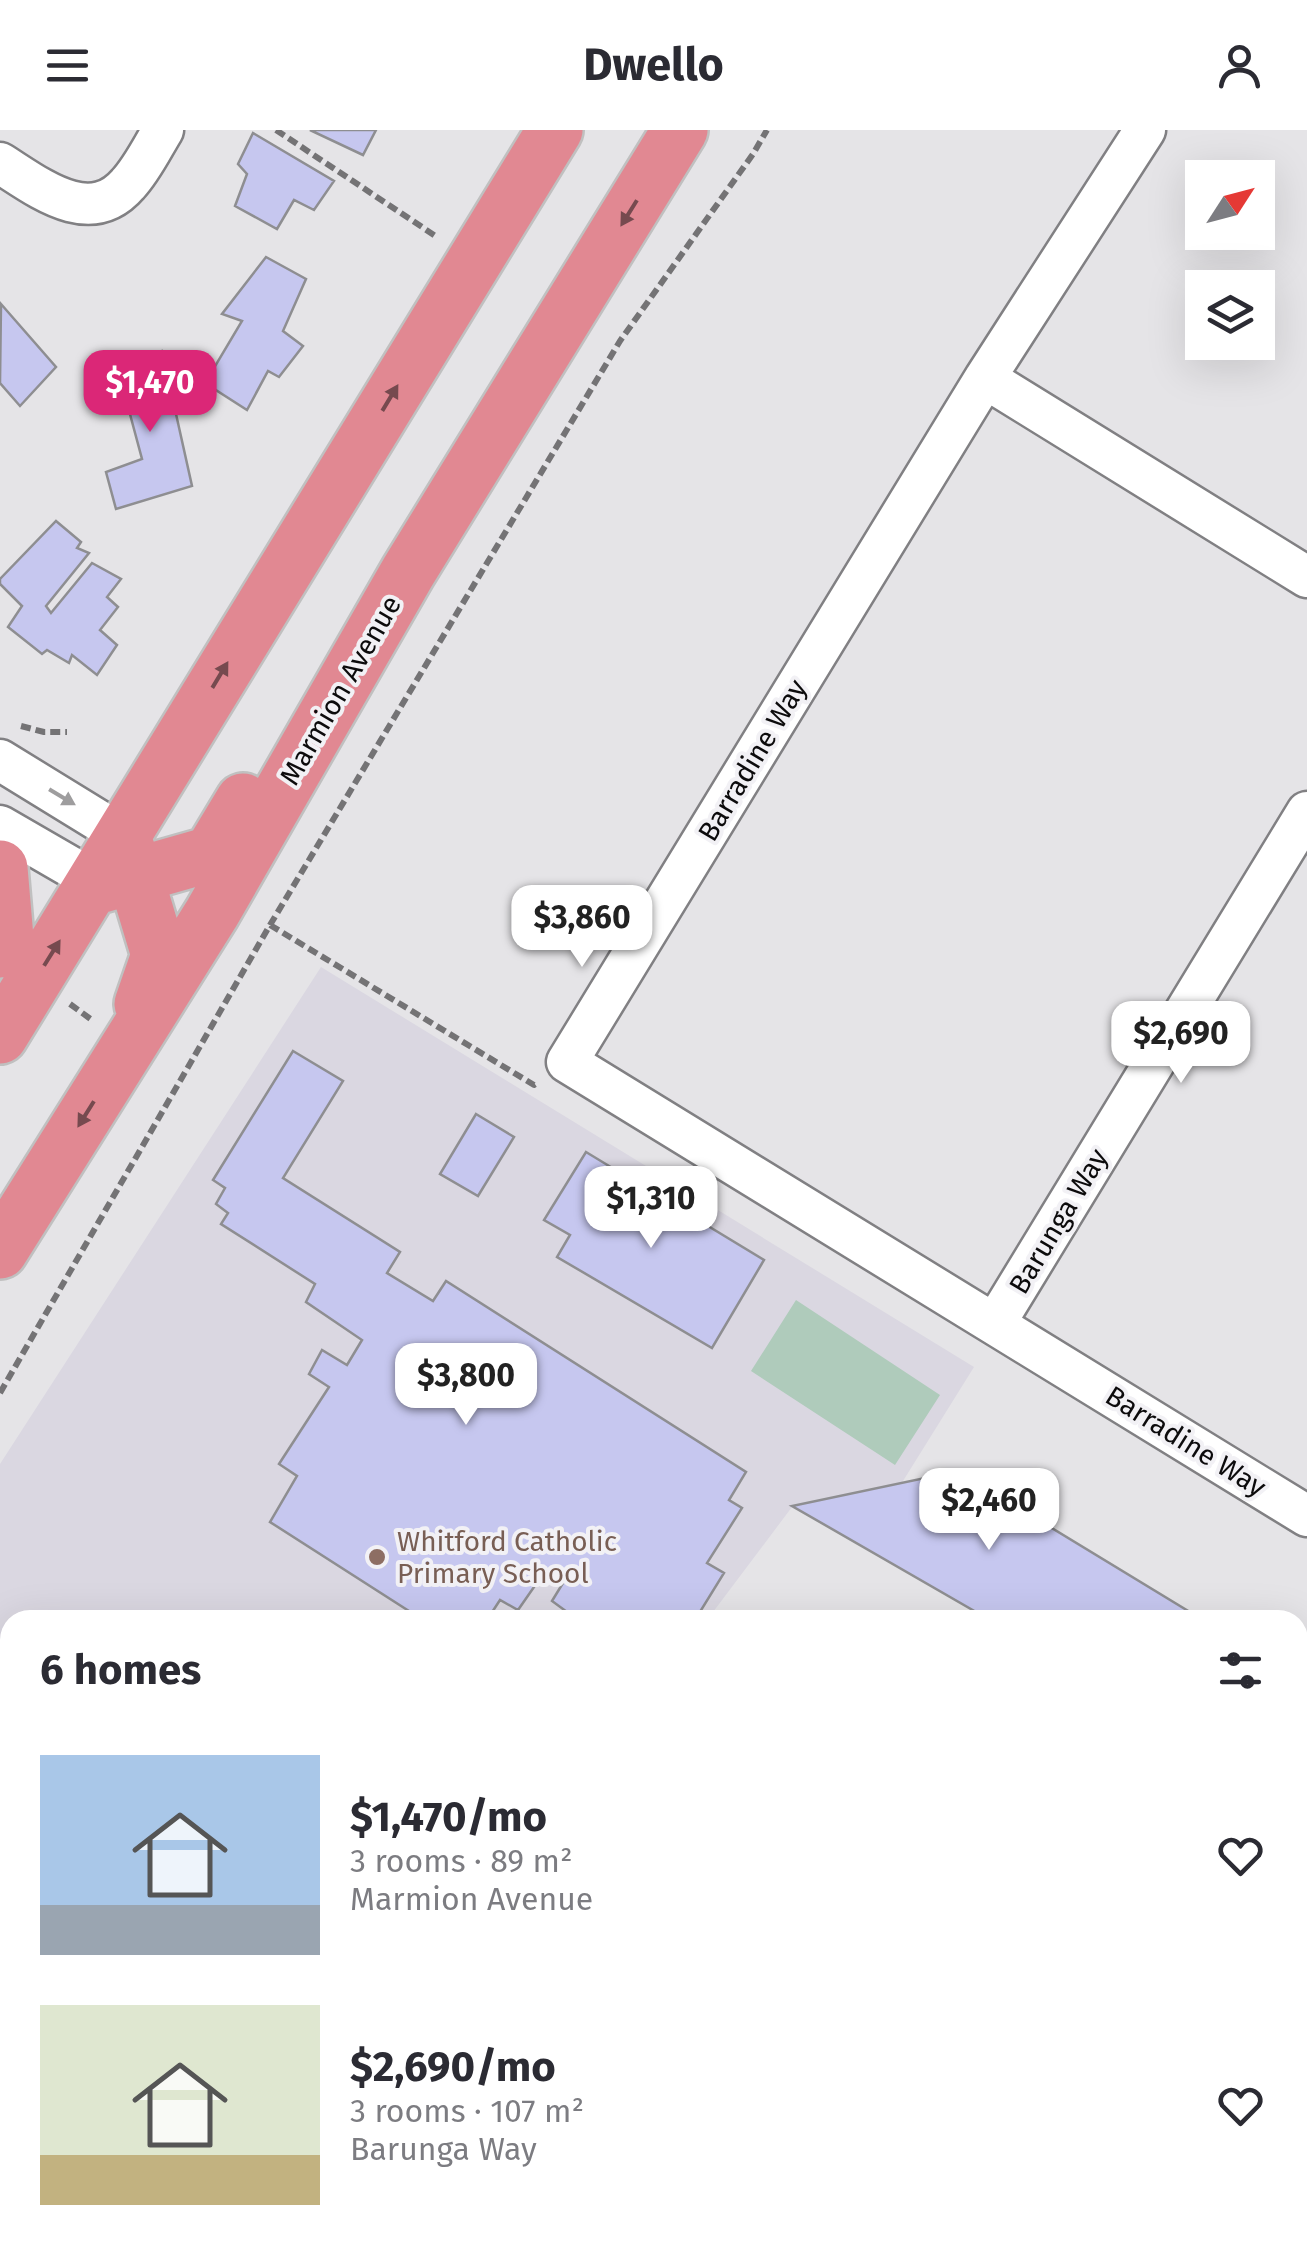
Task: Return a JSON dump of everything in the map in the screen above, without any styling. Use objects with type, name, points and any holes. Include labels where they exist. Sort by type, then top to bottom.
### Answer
[{"type":"highway","points":[[0,1036],[113,870],[555,130]]},
{"type":"highway","name":"Marmion Avenue","points":[[0,1252],[212,912],[447,509],[680,130]]},
{"type":"highway","points":[[113,870],[211,854],[357,611],[447,509]]},
{"type":"highway","points":[[0,868],[6,938],[0,950]]},
{"type":"highway","points":[[113,870],[158,955],[128,1047]]},
{"type":"street","points":[[0,163],[56,197],[72,204],[92,204],[126,188],[163,130]]},
{"type":"street","name":"Barradine Way","points":[[1144,130],[985,378],[566,1062],[1307,1516]]},
{"type":"street","points":[[985,378],[1307,577]]},
{"type":"street","points":[[7,742],[113,870]]},
{"type":"street","name":"Barunga Way","points":[[996,1322],[1307,812]]},
{"type":"street","points":[[0,826],[113,870]]},
{"type":"path","points":[[0,1393],[270,925],[620,341],[767,130]]},
{"type":"path","points":[[7,742],[44,732],[67,732]]},
{"type":"path","points":[[270,925],[534,1085],[566,1062]]},
{"type":"shaded area","name":"Whitford Catholic Primary School","points":[[321,967],[974,1367],[898,1489],[792,1507],[715,1610],[0,1610],[0,1464]]},
{"type":"green space","points":[[796,1300],[940,1395],[895,1465],[751,1371]]},
{"type":"building","points":[[310,130],[376,130],[363,155]]},
{"type":"building","points":[[253,133],[334,181],[314,210],[294,200],[277,229],[235,206],[247,174],[238,164]]},
{"type":"building","points":[[266,257],[306,279],[283,331],[303,346],[279,377],[268,371],[247,410],[205,383],[242,321],[222,314]]},
{"type":"building","points":[[1,304],[56,367],[20,406],[0,383]]},
{"type":"building","points":[[162,351],[192,486],[116,509],[106,472],[142,459],[116,362]]},
{"type":"building","points":[[56,521],[81,542],[77,548],[89,553],[46,606],[51,613],[92,563],[121,579],[107,597],[118,607],[100,630],[117,645],[97,675],[72,655],[69,663],[47,650],[42,654],[8,627],[22,606],[0,584],[0,579]]},
{"type":"building","points":[[293,1051],[343,1081],[283,1178],[400,1252],[387,1273],[433,1301],[446,1281],[746,1472],[729,1500],[742,1508],[707,1563],[724,1573],[701,1610],[564,1610],[552,1601],[563,1583],[543,1574],[518,1610],[500,1600],[494,1610],[407,1610],[270,1522],[297,1476],[279,1464],[329,1387],[309,1374],[322,1350],[347,1365],[362,1340],[306,1302],[315,1284],[221,1224],[228,1213],[216,1204],[225,1188],[213,1180]]},
{"type":"building","points":[[476,1114],[514,1137],[478,1196],[440,1174]]},
{"type":"building","points":[[586,1152],[764,1260],[712,1348],[557,1257],[570,1235],[544,1220]]},
{"type":"building","points":[[958,1471],[1187,1610],[973,1610],[792,1506]]},
{"type":"place","name":"Whitford Catholic Primary School","points":[[377,1557]]}]
